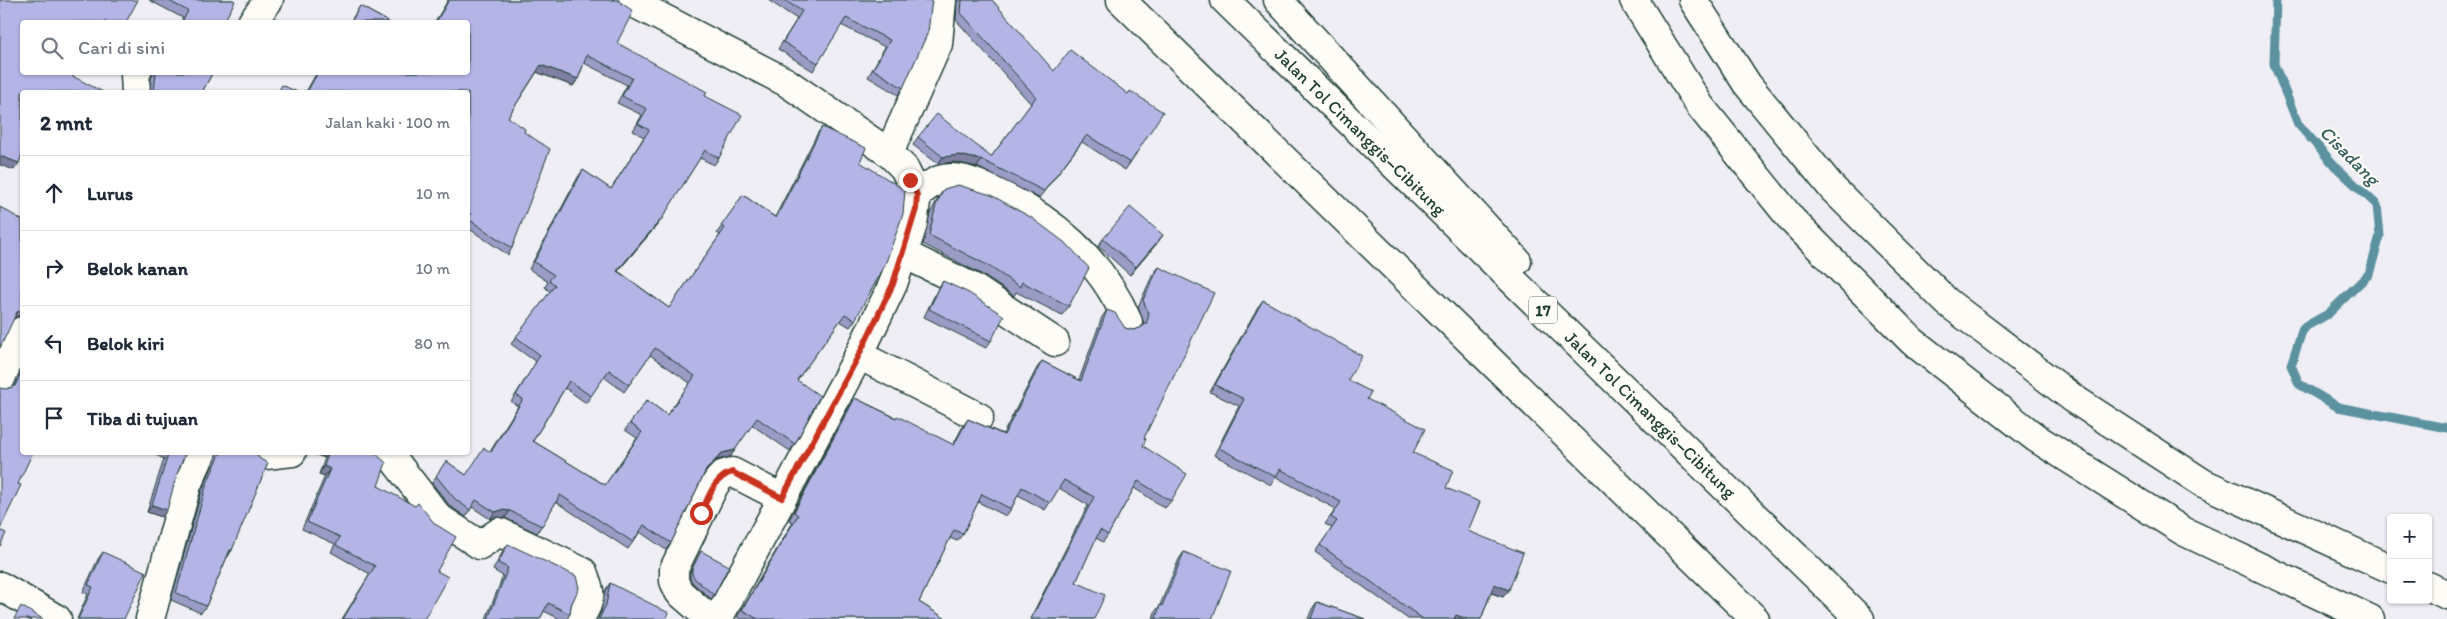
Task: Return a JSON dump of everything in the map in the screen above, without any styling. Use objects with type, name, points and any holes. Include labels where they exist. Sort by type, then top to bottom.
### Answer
[{"type":"main road","points":[[254,20],[269,0]]},
{"type":"main road","points":[[889,153],[938,44],[942,0]]},
{"type":"main road","points":[[1121,0],[1755,619]]},
{"type":"main road","name":"Jalan Tol Cimanggis–Cibitung","points":[[1225,0],[1860,619]]},
{"type":"main road","points":[[1278,0],[1725,487]]},
{"type":"main road","points":[[1634,0],[1700,106],[1792,220],[1912,341],[2036,438],[2183,531],[2370,619]]},
{"type":"main road","points":[[1693,0],[1748,84],[1833,189],[1947,302],[2074,400],[2203,483],[2387,567]]},
{"type":"main road","points":[[644,4],[786,82],[889,153],[904,168],[917,195],[913,225],[893,284],[859,355],[718,619]]},
{"type":"main road","points":[[135,75],[136,90]]},
{"type":"main road","points":[[917,195],[940,180],[963,180],[1011,199],[1045,219],[1082,252],[1117,296],[1128,322]]},
{"type":"main road","points":[[904,254],[972,287],[1055,342]]},
{"type":"main road","points":[[0,381],[20,343]]},
{"type":"main road","points":[[859,355],[979,417]]},
{"type":"main road","points":[[150,619],[187,485],[201,455]]},
{"type":"main road","points":[[386,455],[394,460],[439,518],[480,545],[499,532],[583,572],[591,592],[589,601],[580,619]]},
{"type":"main road","points":[[710,619],[682,596],[675,585],[674,577],[681,554],[714,486],[722,475],[732,472],[782,498]]},
{"type":"main road","points":[[0,586],[57,619]]},
{"type":"main road","points":[[2432,588],[2447,595]]},
{"type":"building","points":[[0,0],[138,0],[127,20],[20,20],[20,75],[72,75],[99,90],[20,90],[20,160],[19,163],[0,156]]},
{"type":"building","points":[[167,0],[235,1],[225,20],[183,20],[188,11]]},
{"type":"building","points":[[449,0],[619,0],[633,11],[617,43],[707,92],[705,96],[742,115],[719,158],[705,150],[663,217],[617,271],[669,308],[725,228],[721,226],[743,195],[776,218],[822,127],[866,148],[860,162],[905,190],[903,214],[885,265],[855,320],[845,314],[797,380],[820,396],[795,444],[757,418],[735,450],[722,453],[706,470],[671,543],[644,525],[633,542],[560,495],[542,526],[510,511],[502,510],[495,512],[476,500],[470,510],[455,499],[436,476],[446,461],[466,475],[484,448],[491,452],[523,399],[516,395],[540,355],[516,337],[555,285],[549,280],[554,275],[534,262],[583,170],[611,189],[649,130],[638,124],[647,109],[622,96],[632,78],[587,55],[578,79],[541,65],[508,117],[525,129],[524,132],[550,149],[512,248],[470,220],[470,90],[308,90],[316,75],[470,75],[470,20],[437,20]],"holes":[[[655,348],[695,376],[667,415],[647,400],[630,423],[642,432],[605,485],[533,441],[569,381],[591,396],[609,370],[629,385]]]},
{"type":"building","points":[[784,0],[932,0],[928,32],[903,88],[873,69],[890,40],[846,18],[818,63],[783,42],[802,11]]},
{"type":"building","points":[[962,0],[992,0],[1054,71],[1070,50],[1128,94],[1130,91],[1163,112],[1130,163],[1087,135],[1044,191],[982,160],[959,155],[943,157],[918,137],[937,114],[991,157],[1036,97],[961,13]]},
{"type":"building","points":[[360,6],[385,20],[352,20]]},
{"type":"building","points":[[156,75],[211,75],[203,90],[154,90]]},
{"type":"building","points":[[282,85],[293,90],[279,90]]},
{"type":"building","points":[[958,185],[991,195],[1032,218],[1068,245],[1089,268],[1069,306],[1022,282],[1020,287],[987,265],[929,235],[936,205],[944,189]]},
{"type":"building","points":[[0,207],[20,219],[20,311],[17,312],[0,348]]},
{"type":"building","points":[[1130,207],[1163,235],[1136,267],[1103,239]]},
{"type":"building","points":[[1159,267],[1214,293],[1144,438],[1146,439],[1143,446],[1187,474],[1171,501],[1138,481],[1108,535],[1100,530],[1076,582],[1105,595],[1094,619],[1031,619],[1094,497],[1064,480],[1050,503],[1022,487],[1011,509],[982,494],[963,534],[954,530],[919,602],[946,619],[758,619],[742,610],[798,515],[794,512],[855,398],[896,418],[897,416],[954,445],[968,419],[1004,435],[1042,361],[1081,381],[1107,310],[1115,313],[1125,328],[1133,330],[1146,324],[1149,315],[1143,300]]},
{"type":"building","points":[[943,281],[969,293],[1004,316],[991,341],[929,309]]},
{"type":"building","points":[[1263,300],[1362,356],[1348,380],[1371,392],[1367,399],[1425,429],[1413,453],[1453,470],[1446,488],[1480,502],[1468,531],[1523,553],[1509,590],[1494,584],[1481,619],[1467,619],[1456,615],[1454,619],[1423,619],[1320,545],[1337,521],[1331,517],[1341,502],[1280,469],[1276,477],[1219,448],[1244,399],[1215,385]]},
{"type":"building","points":[[20,375],[20,455],[32,455],[18,484],[21,485],[0,529],[0,388],[6,389],[15,386]]},
{"type":"building","points":[[168,455],[185,455],[177,474],[167,510],[152,505]]},
{"type":"building","points":[[220,455],[257,455],[260,459],[268,463],[232,550],[230,550],[206,606],[176,593],[207,483]]},
{"type":"building","points":[[328,455],[377,455],[386,463],[378,486],[415,506],[418,503],[435,524],[456,537],[437,571],[448,577],[424,619],[343,619],[375,566],[336,545],[340,537],[307,522],[330,469],[324,466]]},
{"type":"building","points":[[0,530],[6,533],[0,546]]},
{"type":"building","points":[[508,544],[576,576],[579,588],[571,605],[570,614],[548,603],[540,619],[488,619],[508,568],[498,563]]},
{"type":"building","points":[[701,551],[729,566],[714,595],[695,579],[692,574],[692,569]]},
{"type":"building","points":[[103,552],[146,572],[124,619],[78,619],[93,587],[88,585]]},
{"type":"building","points":[[1184,552],[1231,571],[1212,619],[1156,619],[1160,605],[1162,606]]},
{"type":"building","points":[[610,583],[669,613],[666,619],[599,619],[606,605]]},
{"type":"building","points":[[1317,602],[1365,619],[1311,619]]},
{"type":"building","points":[[21,606],[43,619],[14,619]]},
{"type":"waterway","name":"Cisadang","points":[[2276,0],[2274,64],[2298,124],[2336,167],[2377,205],[2380,236],[2369,274],[2328,314],[2303,328],[2291,365],[2299,384],[2338,407],[2447,428]]},
{"type":"route","points":[[701,513],[714,486],[722,475],[732,472],[782,498],[859,355],[893,284],[913,225],[916,209],[917,195],[910,180]]}]
